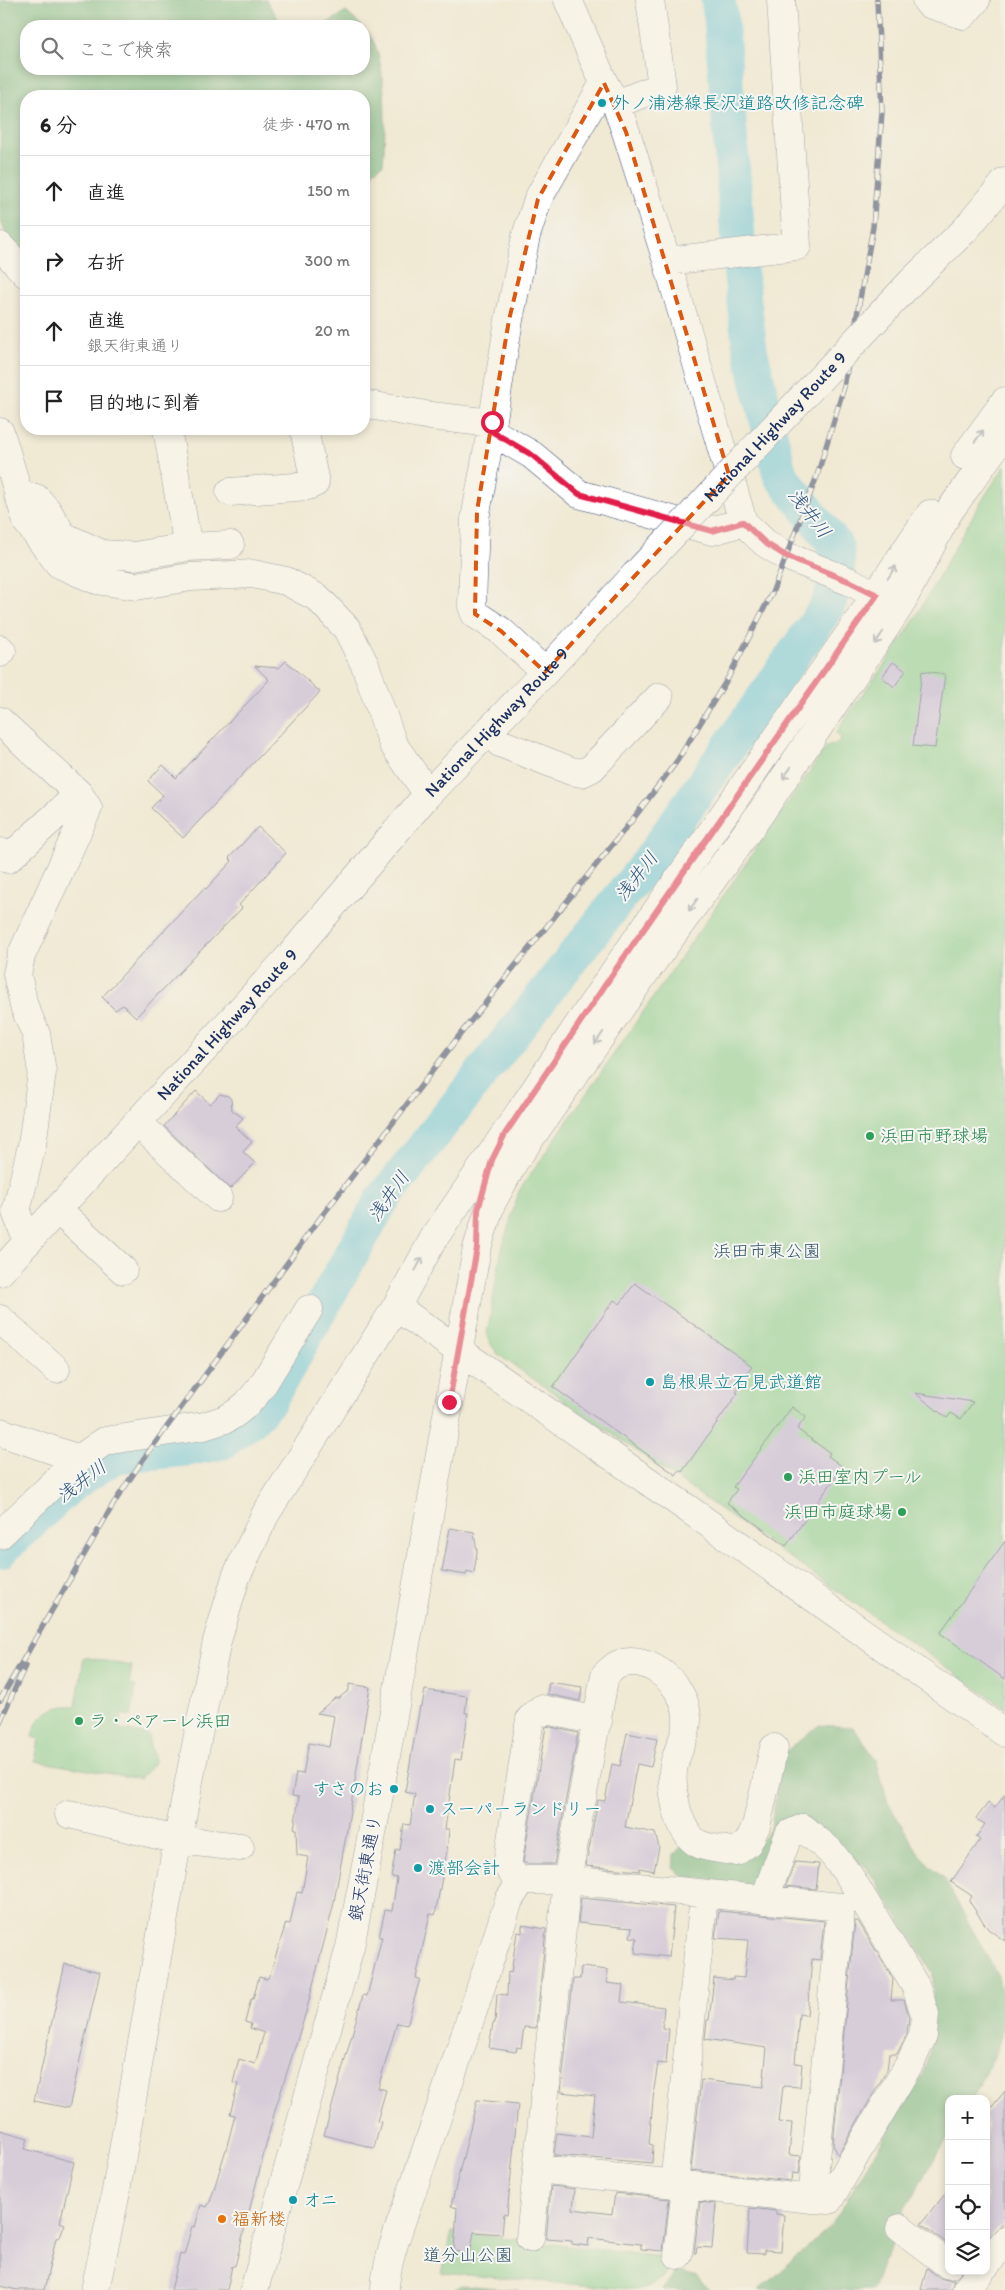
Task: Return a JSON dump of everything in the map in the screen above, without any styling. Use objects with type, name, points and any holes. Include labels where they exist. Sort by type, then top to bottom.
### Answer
[{"type":"main road","points":[[568,0],[610,93],[667,261],[743,522],[765,543],[786,556],[851,582],[888,601]]},
{"type":"main road","points":[[545,672],[501,631],[475,614],[472,606],[475,519],[511,311],[526,236],[538,199],[610,93],[662,86],[650,0]]},
{"type":"main road","points":[[667,261],[797,246],[781,0]]},
{"type":"main road","points":[[926,0],[929,4],[963,15],[976,0]]},
{"type":"main road","name":"National Highway Route 9","points":[[0,1272],[289,957],[428,794],[913,280],[965,230],[1005,182]]},
{"type":"main road","points":[[0,246],[20,268]]},
{"type":"main road","points":[[477,1248],[491,1204],[514,1162],[642,977],[760,814],[888,601],[964,457],[1005,401]]},
{"type":"main road","points":[[370,405],[492,427],[532,455],[579,494],[712,531],[743,522]]},
{"type":"main road","points":[[0,432],[27,522],[47,551],[59,564],[78,574],[96,580],[136,586],[191,577],[253,574],[286,581],[318,598],[347,629],[365,665],[393,744],[428,794]]},
{"type":"main road","points":[[95,2290],[114,2202],[178,1840],[217,1641],[236,1577],[265,1514],[396,1307],[434,1238],[622,960],[888,601],[1005,433]]},
{"type":"main road","points":[[168,435],[188,547]]},
{"type":"main road","points":[[230,492],[315,484],[305,435]]},
{"type":"main road","points":[[18,495],[36,498],[47,510],[64,536],[102,554],[134,556],[188,547],[230,545]]},
{"type":"main road","points":[[488,731],[500,743],[571,771],[582,773],[592,768],[659,697]]},
{"type":"main road","points":[[0,721],[79,794],[88,808],[22,956],[17,974],[24,1006],[36,1034],[42,1072],[32,1145],[16,1212],[28,1242]]},
{"type":"main road","points":[[0,852],[8,859],[79,794]]},
{"type":"main road","points":[[138,1122],[218,1198]]},
{"type":"main road","points":[[477,1248],[478,1210],[483,1187],[492,1160],[505,1134]]},
{"type":"main road","points":[[58,1210],[123,1270]]},
{"type":"main road","name":"銀天街東通り","points":[[254,2290],[350,1947],[372,1836],[477,1248]]},
{"type":"main road","points":[[396,1307],[1005,1733]]},
{"type":"main road","points":[[0,1535],[79,1459],[105,1441],[204,1426],[226,1419],[247,1404],[260,1389],[309,1309]]},
{"type":"main road","points":[[0,1319],[56,1369]]},
{"type":"main road","points":[[0,1432],[79,1459]]},
{"type":"main road","points":[[530,2238],[567,1880],[598,1722],[605,1675],[617,1666],[632,1664],[660,1670],[671,1680],[684,1699],[688,1716],[686,1730],[674,1761],[672,1782],[684,1827],[688,1836],[699,1844],[736,1852],[748,1843],[756,1826],[774,1748]]},
{"type":"main road","points":[[520,1883],[507,1866],[530,1719],[541,1709],[598,1722]]},
{"type":"main road","points":[[69,1814],[178,1840],[240,1847]]},
{"type":"main road","points":[[538,2169],[680,2186],[829,2200],[911,2061],[922,2036],[925,2014],[916,1987],[850,1878],[830,1851],[803,1828],[789,1834],[764,1900]]},
{"type":"main road","points":[[385,2290],[385,2280],[391,2256],[509,1900],[520,1883],[528,1880],[567,1880],[704,1895],[869,1909]]},
{"type":"main road","points":[[678,2254],[680,2186],[704,1895]]},
{"type":"main road","points":[[812,2199],[841,1907]]},
{"type":"main road","points":[[900,2228],[945,2262]]},
{"type":"main road","points":[[973,2276],[1005,2241]]},
{"type":"highlighted area","points":[[604,83],[626,132],[729,475],[545,672],[501,631],[475,614],[477,511],[509,320],[538,199]]},
{"type":"green space","points":[[1,0],[266,0],[279,20],[20,20],[20,75],[370,75],[370,36],[372,39],[382,72],[385,132],[383,164],[370,174],[370,90],[20,90],[20,259],[12,250],[0,219]]},
{"type":"green space","points":[[346,12],[355,20],[332,20]]},
{"type":"green space","name":"浜田市東公園","points":[[1005,466],[1005,1708],[499,1355],[489,1342],[487,1334],[501,1252],[519,1191],[827,746],[836,744],[839,741],[841,737],[836,733],[905,634],[969,523]]},
{"type":"green space","name":"ラ・ペアーレ浜田","points":[[84,1657],[132,1666],[129,1685],[136,1686],[131,1716],[122,1714],[119,1729],[149,1735],[154,1759],[153,1764],[141,1776],[141,1779],[35,1761],[39,1739],[32,1737],[34,1729],[47,1712],[60,1707],[76,1706]]},
{"type":"green space","points":[[819,1725],[853,1727],[876,1759],[888,1803],[920,1855],[945,1880],[998,1976],[1005,2009],[1005,2021],[997,2051],[974,2095],[945,2095],[945,2143],[905,2208],[899,2234],[883,2262],[873,2290],[759,2290],[831,2226],[924,2071],[932,2043],[933,1973],[867,1868],[829,1840],[804,1818],[761,1887],[681,1876],[673,1868],[674,1854],[681,1847],[753,1852],[771,1828],[778,1780],[785,1752]]},
{"type":"green space","name":"道分山公園","points":[[452,2232],[678,2259],[661,2279],[641,2290],[442,2273]]},
{"type":"green space","points":[[677,2271],[697,2277],[709,2290],[662,2290]]},
{"type":"green space","points":[[462,2285],[518,2290],[453,2290]]},
{"type":"building","points":[[286,661],[320,692],[183,838],[151,808],[163,795],[148,781],[163,765],[176,778],[269,680],[255,666],[279,668]]},
{"type":"building","points":[[893,662],[906,671],[894,687],[882,677]]},
{"type":"building","points":[[922,671],[945,674],[935,748],[913,746]]},
{"type":"building","points":[[258,827],[286,853],[239,905],[242,908],[136,1017],[123,1005],[115,1010],[102,997],[204,888],[206,889],[232,861],[229,858]]},
{"type":"building","points":[[196,1091],[210,1104],[220,1094],[228,1096],[231,1099],[232,1110],[243,1118],[235,1126],[252,1142],[243,1152],[255,1163],[230,1189],[164,1126]]},
{"type":"building","name":"島根県立石見武道館","points":[[635,1283],[752,1366],[746,1374],[748,1376],[736,1392],[738,1393],[682,1472],[679,1470],[676,1475],[553,1387],[614,1300],[620,1304]]},
{"type":"building","points":[[915,1393],[973,1402],[961,1419],[951,1413],[947,1418]]},
{"type":"building","name":"浜田室内プール","points":[[792,1407],[806,1417],[797,1429],[830,1453],[828,1456],[843,1467],[786,1546],[727,1503],[737,1489],[733,1487]]},
{"type":"building","points":[[450,1528],[474,1532],[477,1552],[474,1573],[467,1571],[466,1575],[442,1571]]},
{"type":"building","points":[[1005,1541],[1005,1679],[940,1633]]},
{"type":"building","points":[[549,1682],[582,1687],[580,1701],[547,1694]]},
{"type":"building","points":[[349,1684],[370,1687],[333,1907],[306,2012],[275,2110],[235,2266],[232,2266],[227,2290],[171,2290],[180,2254],[184,2255],[192,2226],[195,2227],[201,2205],[207,2207],[210,2202],[227,2146],[235,2115],[230,2114],[238,2084],[233,2083],[239,2059],[255,2064],[264,2033],[250,2028],[251,2024],[245,2022],[251,1999],[253,1999],[259,1977],[267,1979],[270,1974],[286,1923],[290,1924],[297,1892],[302,1893],[308,1857],[297,1855],[296,1829],[294,1829],[299,1797],[292,1796],[296,1773],[303,1774],[309,1743],[329,1747],[334,1716],[317,1713],[335,1698],[339,1698],[349,1690]]},
{"type":"building","points":[[425,1690],[467,1696],[465,1713],[468,1713],[461,1760],[455,1759],[445,1829],[449,1829],[447,1851],[435,1915],[430,1914],[416,1978],[420,1979],[407,2025],[397,2023],[378,2088],[386,2090],[377,2121],[381,2122],[374,2148],[324,2135],[363,1995],[367,1996],[382,1937],[379,1937],[385,1910],[392,1911],[397,1878],[391,1877],[396,1850],[400,1850],[404,1824],[410,1825],[415,1794],[405,1792],[420,1706],[422,1706]]},
{"type":"building","points":[[546,1726],[578,1733],[554,1864],[527,1864],[523,1862]]},
{"type":"building","points":[[627,1733],[657,1739],[651,1767],[637,1764],[625,1827],[655,1833],[659,1847],[654,1871],[640,1868],[640,1871],[586,1866],[598,1800],[605,1801],[612,1764],[620,1766]]},
{"type":"building","points":[[1005,1794],[1005,1941],[988,1929],[969,1901],[972,1896],[951,1882],[980,1840],[976,1837],[985,1824],[976,1819],[988,1803],[995,1808]]},
{"type":"building","points":[[795,1862],[819,1864],[816,1889],[786,1886]]},
{"type":"building","points":[[581,1898],[674,1907],[669,1957],[635,1953],[637,1938],[630,1937],[632,1928],[578,1923]]},
{"type":"building","points":[[719,1911],[824,1921],[820,1960],[812,1959],[807,2015],[799,2014],[795,2063],[802,2064],[800,2087],[783,2086],[779,2122],[792,2123],[789,2155],[801,2156],[799,2174],[792,2173],[791,2181],[691,2170],[701,2080],[763,2087],[767,2048],[705,2039],[714,1978],[733,1980],[733,1977],[744,1978],[748,1940],[715,1938]]},
{"type":"building","points":[[855,1921],[858,1921],[893,1979],[891,2000],[904,2000],[909,2016],[907,2034],[897,2054],[889,2054],[887,2070],[838,2155],[833,2144]]},
{"type":"building","points":[[522,1925],[546,1929],[536,2028],[524,2027],[521,2048],[517,2047],[516,2052],[489,2048],[493,2023],[495,2023],[497,1994],[507,1995],[508,1972],[511,1973],[517,1932],[522,1933]]},
{"type":"building","points":[[65,1964],[100,1972],[69,2108],[34,2101]]},
{"type":"building","points":[[581,1967],[608,1970],[607,1983],[623,1985],[621,2002],[664,2007],[662,2028],[669,2029],[666,2064],[658,2063],[654,2089],[649,2144],[653,2145],[652,2163],[554,2155],[557,2133],[591,2137],[595,2096],[561,2092],[573,1979],[580,1979]]},
{"type":"building","points":[[1005,2091],[1005,2222],[990,2236],[990,2140],[990,2109]]},
{"type":"building","points":[[477,2100],[518,2104],[507,2215],[504,2214],[502,2234],[474,2232],[470,2254],[454,2251],[457,2208],[451,2206]]},
{"type":"building","points":[[0,2130],[28,2138],[25,2149],[74,2162],[60,2222],[65,2224],[60,2237],[56,2238],[44,2290],[17,2290],[0,2286]]},
{"type":"building","points":[[551,2186],[575,2189],[573,2209],[612,2214],[615,2193],[669,2199],[663,2251],[641,2249],[641,2244],[589,2238],[588,2246],[572,2244],[572,2241],[546,2239]]},
{"type":"building","points":[[945,2194],[945,2242],[921,2224]]},
{"type":"building","points":[[700,2202],[716,2204],[712,2248],[697,2247],[696,2253],[694,2253]]},
{"type":"building","points":[[750,2208],[776,2211],[776,2214],[784,2215],[781,2251],[764,2250],[764,2254],[747,2253]]},
{"type":"building","points":[[927,2268],[940,2278],[954,2280],[951,2290],[921,2290]]},
{"type":"waterway","name":"浅井川","points":[[0,1551],[70,1486],[115,1456],[187,1449],[223,1442],[249,1422],[269,1401],[382,1200],[651,858],[827,607],[836,585],[838,563],[836,546],[780,475],[750,349],[741,277],[721,17],[718,0]]},
{"type":"railway","points":[[0,1700],[114,1503],[142,1461],[315,1225],[462,1032],[633,819],[677,761],[728,678],[772,593],[817,476],[844,387],[873,227],[882,112],[877,0]]},
{"type":"railway","points":[[0,1722],[25,1666]]},
{"type":"place","name":"外ノ浦港線長沢道路改修記念碑","points":[[602,103]]},
{"type":"place","name":"浜田市野球場","points":[[870,1136]]},
{"type":"place","name":"島根県立石見武道館","points":[[650,1382]]},
{"type":"place","name":"浜田室内プール","points":[[788,1477]]},
{"type":"place","name":"浜田市庭球場","points":[[902,1512]]},
{"type":"place","name":"ラ・ペアーレ浜田","points":[[79,1721]]},
{"type":"place","name":"すさのお","points":[[394,1789]]},
{"type":"place","name":"スーパーランドリー","points":[[430,1809]]},
{"type":"place","name":"渡部会計","points":[[418,1868]]},
{"type":"place","name":"オニ","points":[[293,2200]]},
{"type":"place","name":"福新楼","points":[[222,2219]]},
{"type":"route","points":[[449,1402],[477,1248],[478,1210],[492,1160],[505,1134],[616,969],[877,595],[851,582],[786,556],[765,543],[743,522],[712,531],[579,494],[532,455],[491,431],[492,422]]}]
